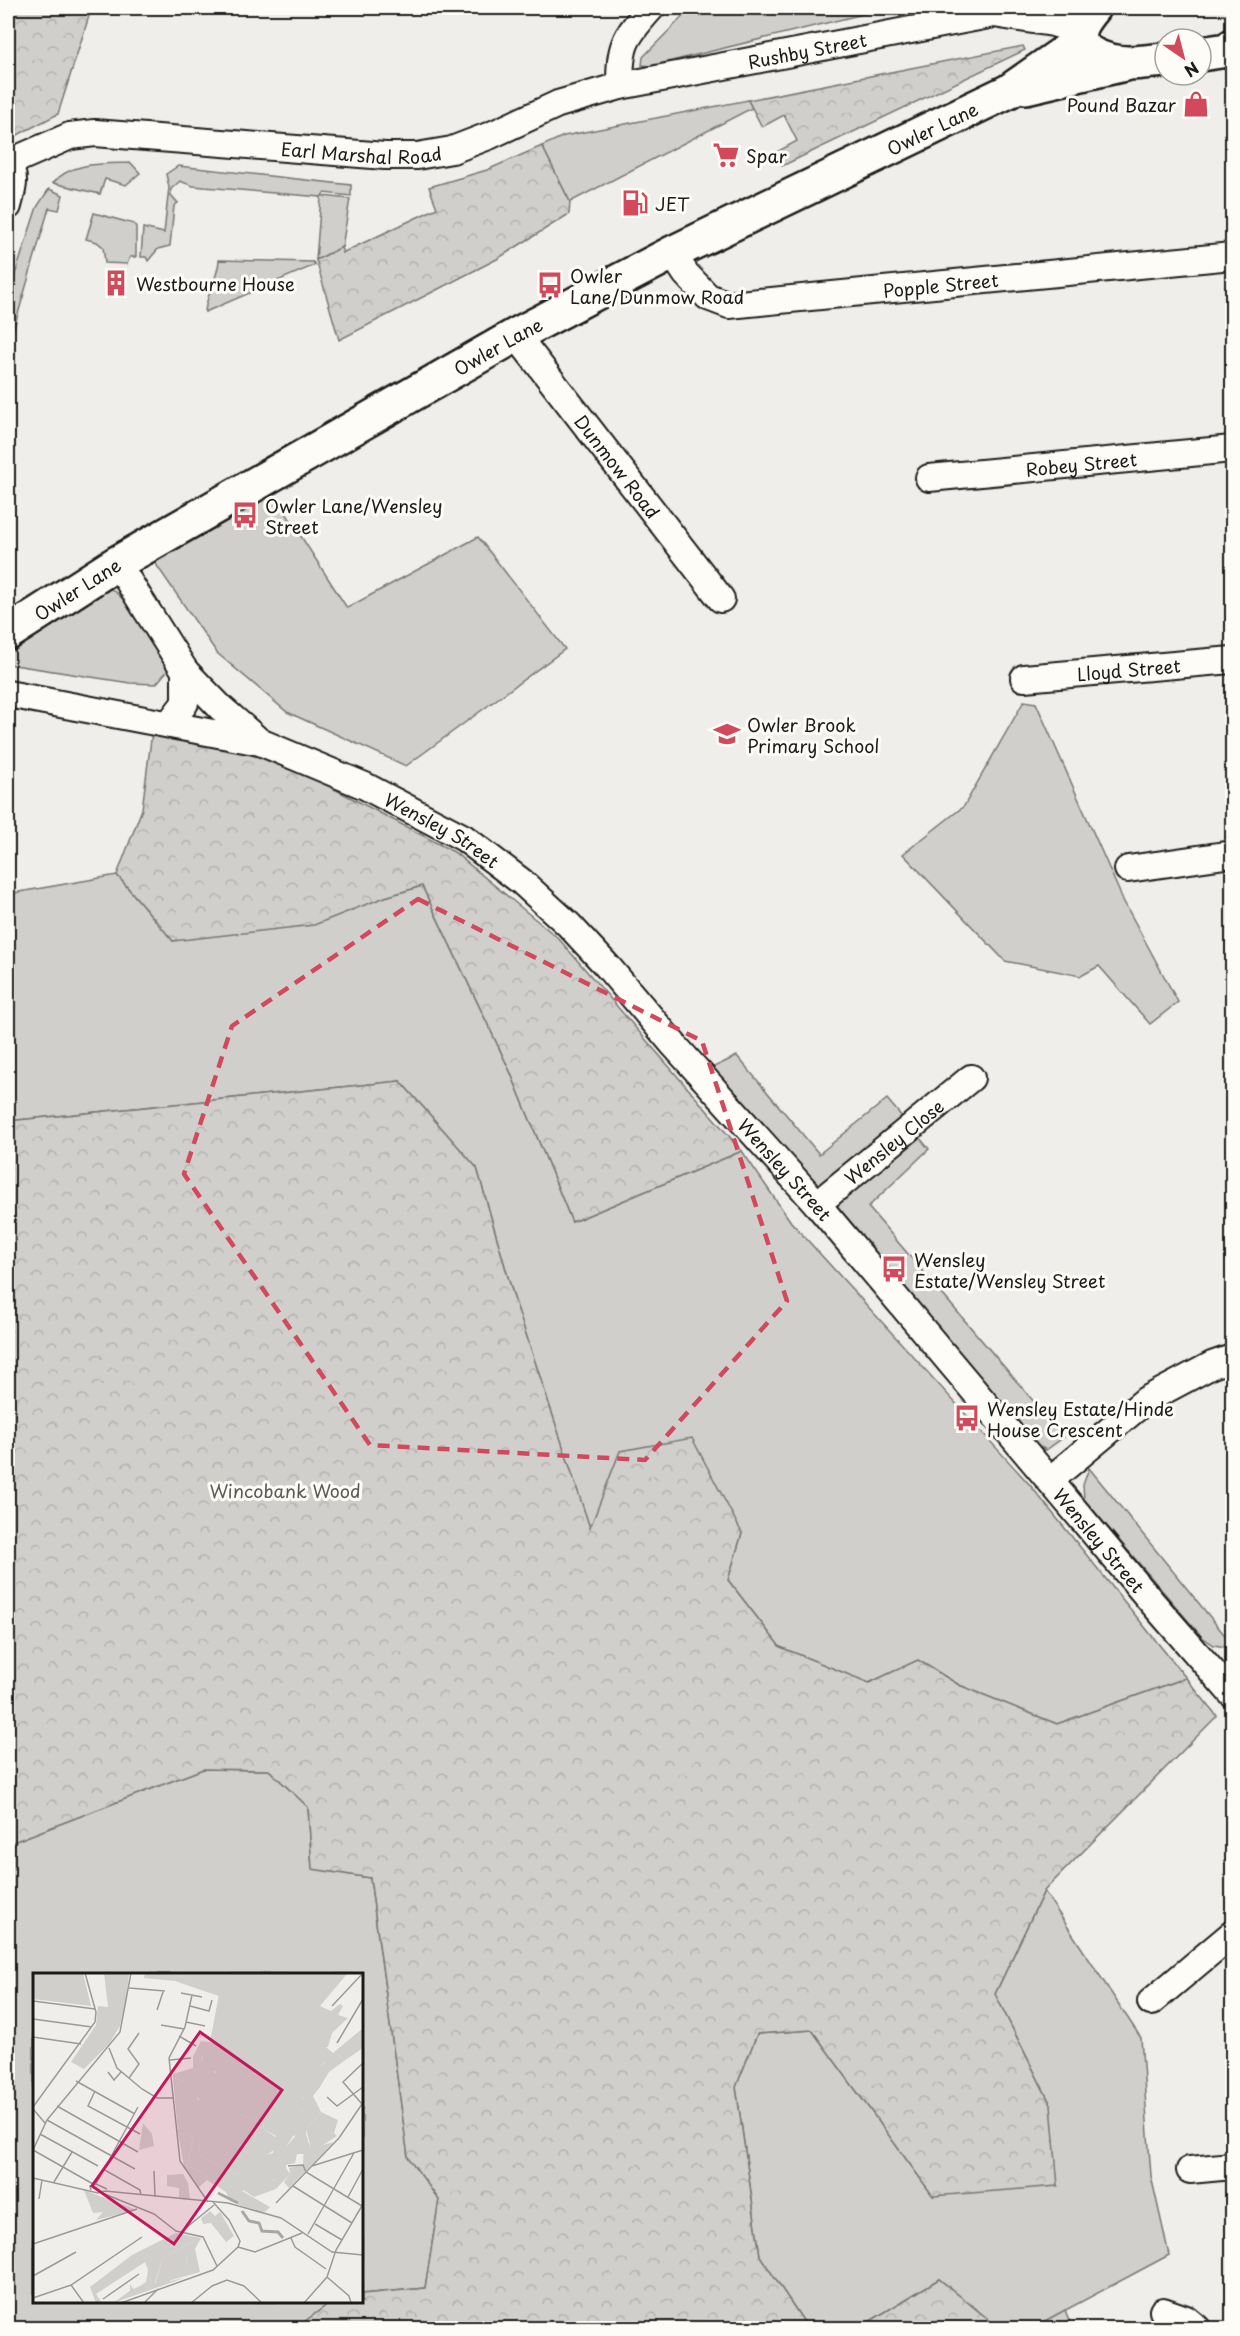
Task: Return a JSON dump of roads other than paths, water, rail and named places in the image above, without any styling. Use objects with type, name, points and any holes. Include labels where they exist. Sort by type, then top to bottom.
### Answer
[{"type":"main road","points":[[1083,27],[1085,50],[1098,56],[1127,63],[1153,61]]},
{"type":"main road","name":"Owler Lane","points":[[1009,91],[1083,27]]},
{"type":"main road","name":"Owler Lane","points":[[8,633],[117,563],[516,335],[672,253],[1009,91],[1127,63]]},
{"type":"street","points":[[620,86],[620,57],[624,41],[651,8]]},
{"type":"street","name":"Rushby Street","points":[[620,86],[1001,11],[1053,24],[1083,27]]},
{"type":"street","name":"Earl Marshal Road","points":[[8,163],[70,136],[94,133],[385,156],[417,156],[452,150],[558,104],[620,86]]},
{"type":"street","points":[[8,163],[13,172],[14,182],[8,206]]},
{"type":"street","name":"Popple Street","points":[[672,253],[686,274],[708,297],[729,305],[1233,256]]},
{"type":"street","name":"Dunmow Road","points":[[516,335],[721,599]]},
{"type":"street","name":"Robey Street","points":[[929,478],[1233,449]]},
{"type":"street","name":"Wensley Street","points":[[117,563],[185,671],[221,708],[260,742]]},
{"type":"street","name":"Lloyd Street","points":[[1024,678],[1233,660]]},
{"type":"street","points":[[169,724],[185,703],[185,671]]},
{"type":"street","name":"Wensley Street","points":[[8,694],[260,742],[365,786],[464,838],[522,882],[569,925],[608,967],[682,1054],[817,1204],[1050,1479],[1229,1682]]},
{"type":"street","points":[[1128,869],[1233,854]]},
{"type":"street","name":"Wensley Close","points":[[817,1204],[971,1078]]},
{"type":"street","points":[[1050,1479],[1146,1400],[1212,1365],[1233,1358]]},
{"type":"street","points":[[1152,2002],[1233,1934]]},
{"type":"street","points":[[1190,2170],[1233,2166]]},
{"type":"street","points":[[1163,2311],[1186,2319],[1197,2328]]},
{"type":"place","name":"Pound Bazar","points":[[1196,104]]},
{"type":"place","name":"Spar","points":[[726,155]]},
{"type":"place","name":"JET","points":[[635,203]]},
{"type":"place","name":"Westbourne House","points":[[116,283]]},
{"type":"place","name":"Owler Lane/Dunmow Road","points":[[550,285]]},
{"type":"place","name":"Owler Lane/Wensley Street","points":[[245,515]]},
{"type":"place","name":"Owler Brook Primary School","points":[[727,734]]},
{"type":"place","name":"Wensley Estate/Wensley Street","points":[[894,1269]]},
{"type":"place","name":"Wensley Estate/Hinde House Crescent","points":[[967,1418]]},
{"type":"park label","name":"Wincobank Wood","points":[[285,1490]]}]
